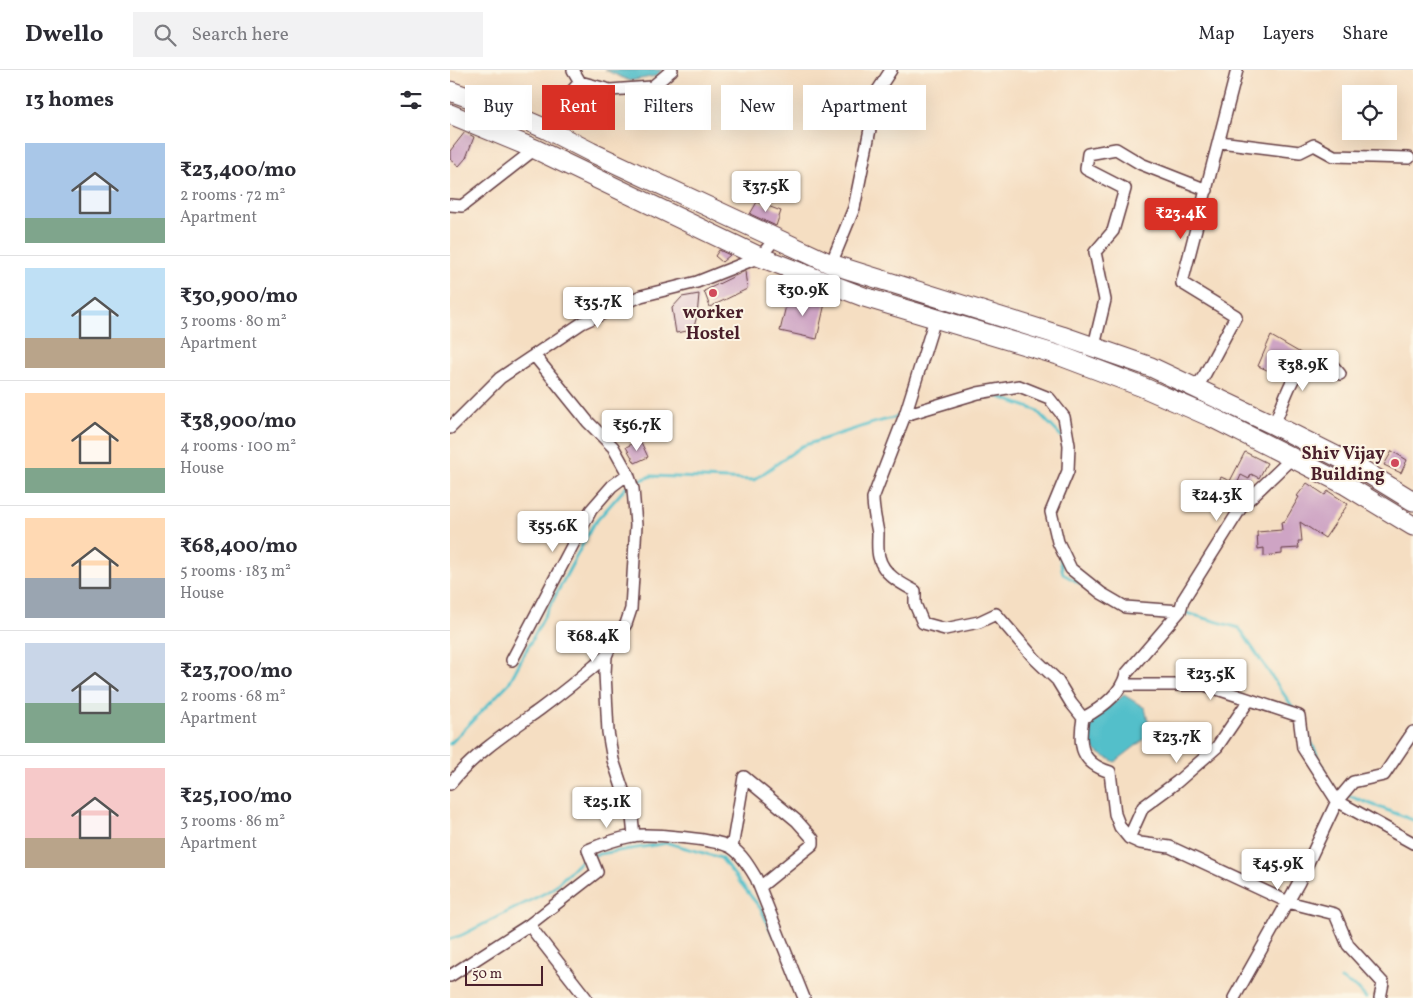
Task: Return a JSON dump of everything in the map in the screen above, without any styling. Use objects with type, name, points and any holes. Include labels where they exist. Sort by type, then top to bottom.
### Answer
[{"type":"main road","points":[[450,91],[490,104],[542,127]]},
{"type":"main road","points":[[450,114],[535,149],[760,257],[864,297],[1058,356],[1140,386],[1211,417],[1344,484],[1413,526]]},
{"type":"main road","points":[[548,130],[831,264],[1094,346],[1151,367],[1356,466],[1413,501]]},
{"type":"street","points":[[574,70],[580,82],[610,90],[652,87],[672,70]]},
{"type":"street","points":[[831,264],[854,208],[878,90],[891,70]]},
{"type":"street","points":[[1195,388],[1204,376],[1236,316],[1182,283],[1220,142],[1237,70]]},
{"type":"street","points":[[577,85],[580,82]]},
{"type":"street","points":[[1220,142],[1300,152],[1314,145],[1334,156],[1409,158]]},
{"type":"street","points":[[450,205],[462,206],[535,149]]},
{"type":"street","points":[[1094,346],[1105,300],[1095,252],[1113,231],[1125,189],[1086,169],[1088,154],[1116,149],[1141,164],[1207,190]]},
{"type":"street","points":[[450,428],[500,378],[582,323],[641,296],[697,282],[760,257],[776,238]]},
{"type":"street","points":[[935,319],[905,415],[873,498],[873,511],[878,532],[879,557],[884,568],[896,580],[915,591],[915,604],[923,623],[945,629],[979,622],[996,614],[1035,659],[1057,680],[1083,718],[1081,742],[1086,758],[1096,768],[1110,772],[1115,814],[1120,828],[1129,838],[1140,843],[1170,847],[1288,902],[1336,914],[1348,945],[1383,983],[1380,998]]},
{"type":"street","points":[[534,355],[588,422],[613,448],[628,474],[633,489],[636,525],[631,609],[626,624],[612,642],[606,656],[606,692],[608,732],[613,760],[632,817],[634,836]]},
{"type":"street","points":[[1274,425],[1298,369],[1311,360],[1321,359],[1328,360],[1340,374]]},
{"type":"street","points":[[905,415],[978,393],[1019,386],[1050,398],[1064,417],[1070,445],[1068,472],[1051,512],[1058,542],[1070,569],[1101,593],[1125,607],[1180,611]]},
{"type":"street","points":[[1083,718],[1098,710],[1124,684],[1126,674],[1180,611],[1183,600],[1242,506],[1292,458]]},
{"type":"street","points":[[512,660],[591,510],[612,486],[628,474]]},
{"type":"street","points":[[450,784],[461,770],[558,696],[606,656]]},
{"type":"street","points":[[1124,684],[1205,685],[1299,716],[1303,748],[1338,800],[1413,842]]},
{"type":"street","points":[[1129,838],[1143,807],[1217,747],[1249,700]]},
{"type":"street","points":[[1234,998],[1288,902],[1338,800],[1353,782],[1384,775],[1413,732]]},
{"type":"street","points":[[732,848],[744,778],[796,821],[813,838],[812,844],[760,886]]},
{"type":"street","points":[[450,976],[529,925],[596,872],[588,850],[608,842],[634,836],[700,839],[724,844],[732,848],[746,862],[760,886],[804,998]]},
{"type":"street","points":[[529,925],[586,998]]},
{"type":"water","points":[[605,70],[662,70],[656,76],[630,81]]},
{"type":"water","points":[[1124,695],[1145,708],[1151,734],[1115,762],[1099,753],[1092,745],[1090,733],[1092,715],[1110,706]]},
{"type":"building","points":[[465,132],[474,137],[466,158],[459,166],[450,159],[450,151]]},
{"type":"building","points":[[757,202],[781,211],[776,226],[750,214]]},
{"type":"building","points":[[719,250],[730,255],[722,262],[715,256]]},
{"type":"building","points":[[745,271],[747,289],[710,307],[704,291]]},
{"type":"building","points":[[789,293],[825,303],[817,339],[780,331]]},
{"type":"building","points":[[699,294],[697,316],[693,330],[676,333],[672,308],[682,297]]},
{"type":"building","points":[[1271,336],[1304,355],[1287,375],[1277,370],[1276,374],[1258,366]]},
{"type":"building","points":[[640,440],[648,457],[635,463],[626,447]]},
{"type":"building","name":"Shiv Vijay Building","points":[[1392,451],[1407,460],[1401,473],[1384,465]]},
{"type":"building","points":[[1245,452],[1267,463],[1259,478],[1251,474],[1249,479],[1241,475],[1230,501],[1213,493],[1221,477],[1230,481]]},
{"type":"building","points":[[1307,483],[1325,495],[1328,491],[1348,504],[1325,538],[1300,522],[1302,541],[1298,541],[1299,548],[1282,549],[1282,554],[1264,556],[1264,548],[1258,549],[1257,532],[1282,530],[1281,522],[1285,521],[1299,497],[1297,496]]},
{"type":"waterway","points":[[991,394],[1036,410],[1063,438]]},
{"type":"waterway","points":[[634,483],[651,476],[754,480],[802,446],[901,416]]},
{"type":"waterway","points":[[450,744],[509,683],[593,525],[628,485]]},
{"type":"waterway","points":[[1060,558],[1063,574],[1083,585]]},
{"type":"waterway","points":[[1183,612],[1239,628],[1296,712]]},
{"type":"waterway","points":[[1306,731],[1325,772]]},
{"type":"waterway","points":[[1347,795],[1413,820]]},
{"type":"waterway","points":[[593,855],[668,843],[721,858],[761,909],[774,937]]},
{"type":"waterway","points":[[450,939],[460,936],[551,890],[586,856]]},
{"type":"waterway","points":[[1341,979],[1358,989],[1366,998]]},
{"type":"place","name":"worker Hostel","points":[[713,293]]},
{"type":"place","name":"Shiv Vijay Building","points":[[1395,463]]}]
